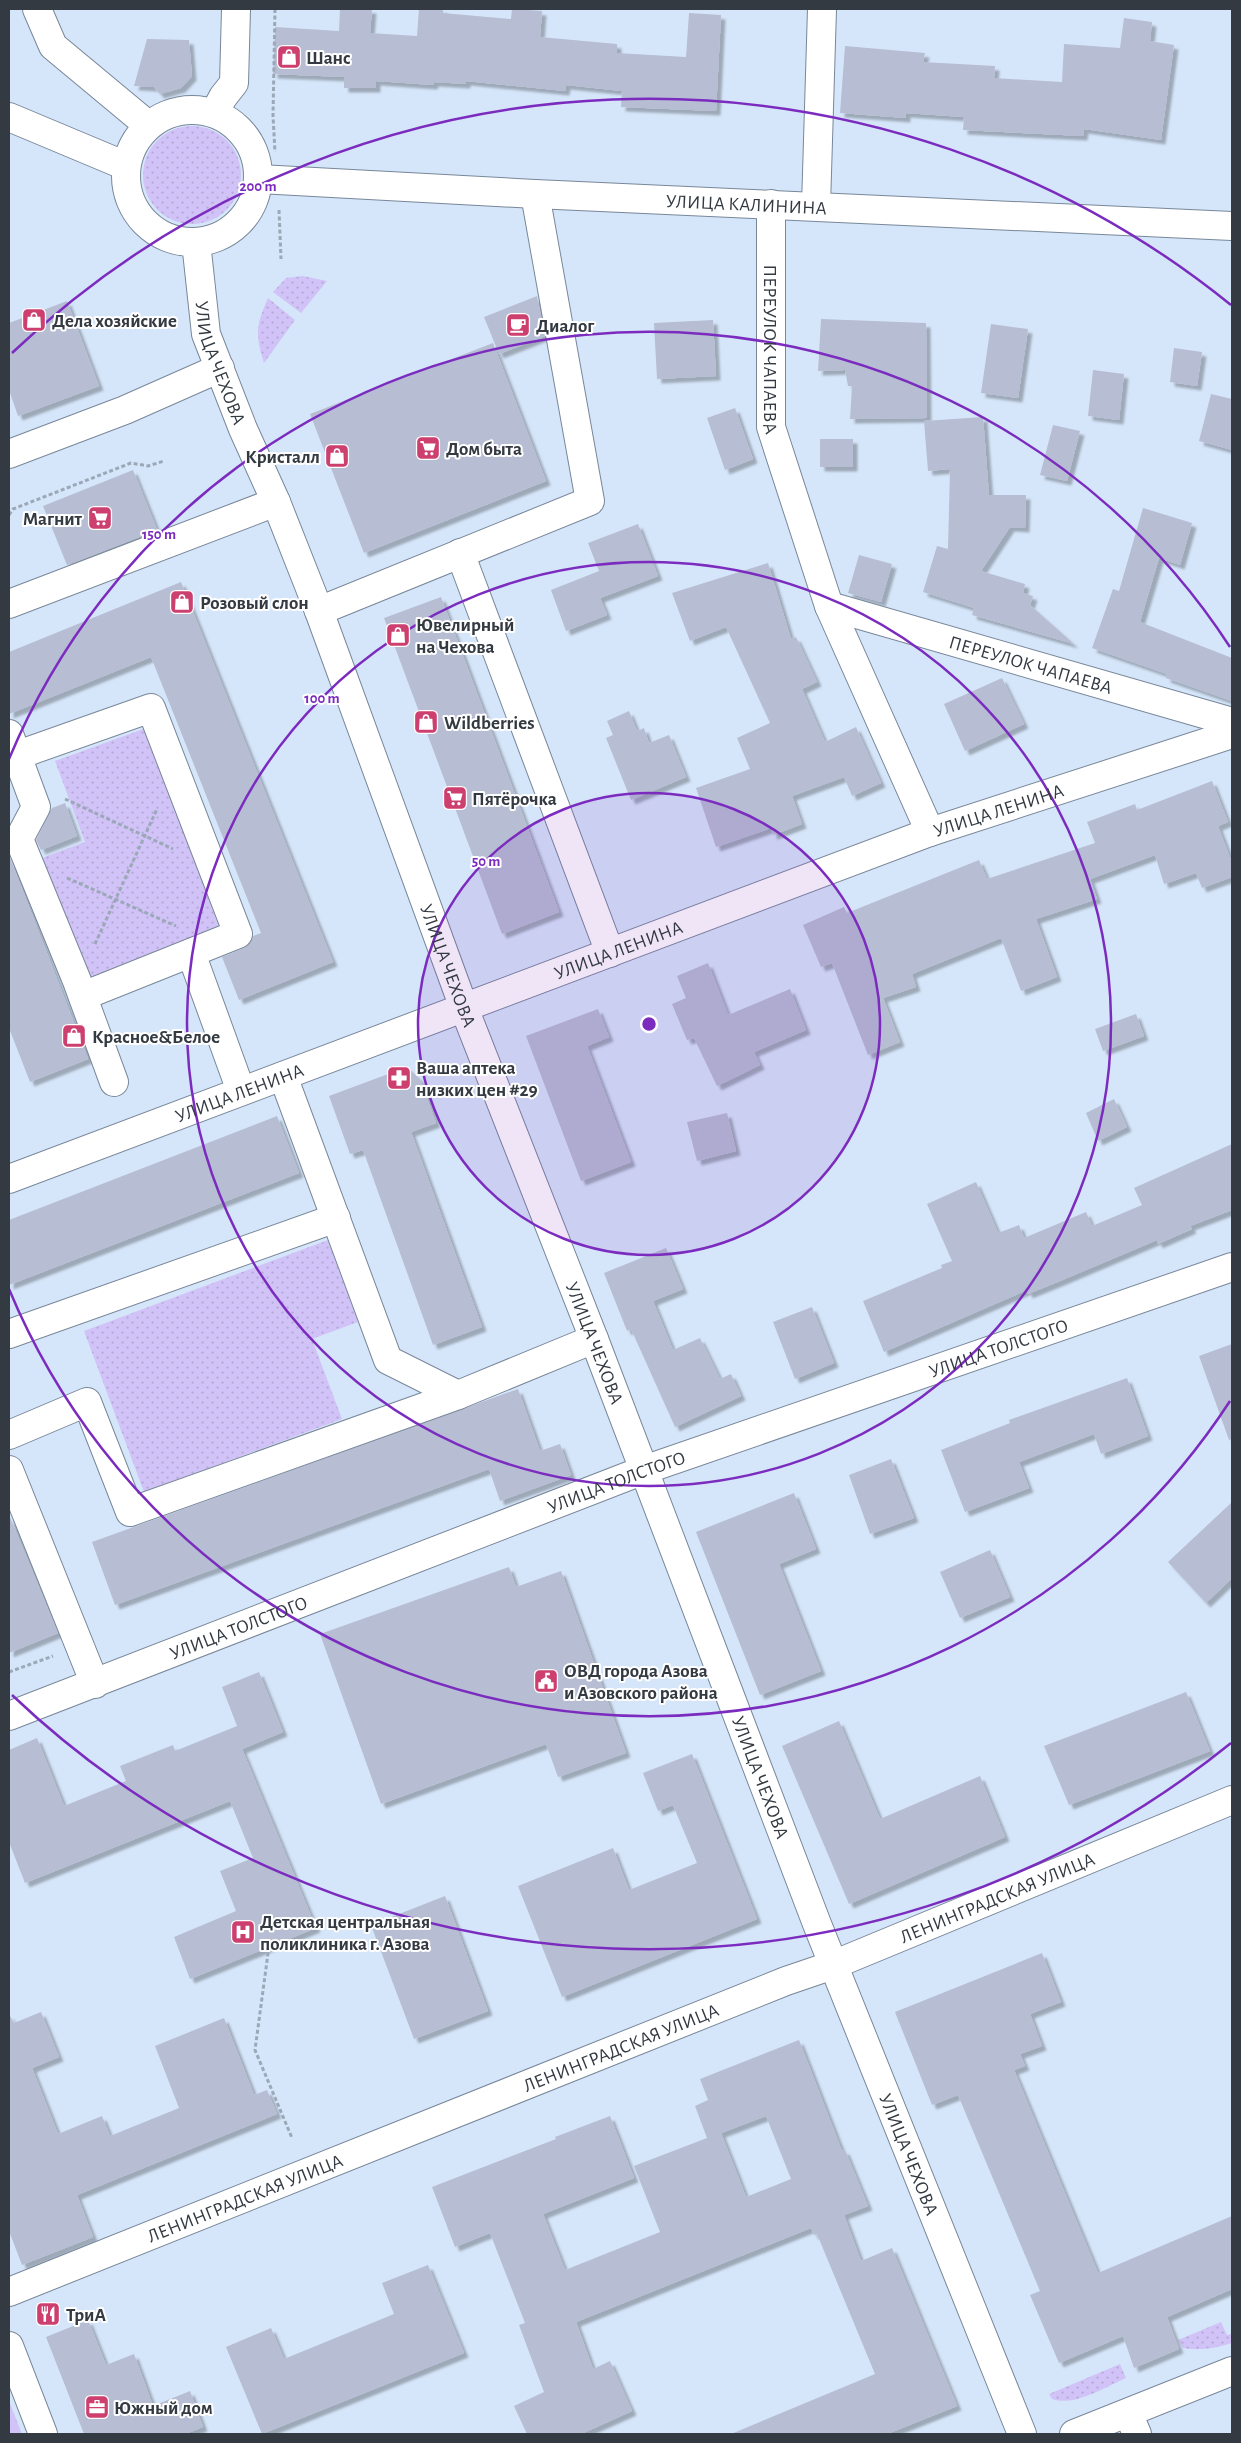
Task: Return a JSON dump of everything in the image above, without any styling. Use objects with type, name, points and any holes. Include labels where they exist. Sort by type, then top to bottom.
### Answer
[{"type":"street","points":[[37,9],[52,46],[148,125]]},
{"type":"street","points":[[216,112],[223,97],[234,83],[236,9]]},
{"type":"street","points":[[816,206],[822,9]]},
{"type":"street","points":[[187,108],[216,112],[238,126],[268,179],[248,213],[232,229],[212,239],[196,242],[174,240],[149,227],[134,209],[126,187],[126,166],[133,144],[148,125],[162,116],[187,108]]},
{"type":"street","points":[[9,117],[126,166]]},
{"type":"street","name":"УЛИЦА КАЛИНИНА","points":[[268,179],[535,194],[1232,226]]},
{"type":"street","points":[[319,611],[590,501],[535,194]]},
{"type":"street","name":"ПЕРЕУЛОК ЧАПАЕВА","points":[[771,204],[771,427],[829,606],[930,832]]},
{"type":"street","name":"УЛИЦА ЧЕХОВА","points":[[196,242],[206,334],[243,429],[276,502],[319,611],[464,1008],[594,1339],[833,1965],[1022,2434]]},
{"type":"street","points":[[11,450],[132,408],[220,368]]},
{"type":"street","points":[[9,604],[276,502]]},
{"type":"street","points":[[460,553],[610,953]]},
{"type":"street","name":"ПЕРЕУЛОК ЧАПАЕВА","points":[[829,606],[1232,722]]},
{"type":"street","points":[[80,989],[203,948],[238,934],[151,708],[13,744],[36,807],[19,840],[80,989],[114,1082]]},
{"type":"street","name":"УЛИЦА ЛЕНИНА","points":[[9,1179],[930,832],[1232,734]]},
{"type":"street","points":[[203,948],[241,1092]]},
{"type":"street","points":[[283,1076],[388,1360],[458,1395]]},
{"type":"street","points":[[9,1334],[336,1218]]},
{"type":"street","name":"УЛИЦА ТОЛСТОГО","points":[[9,1716],[644,1470],[1232,1267]]},
{"type":"street","points":[[9,1435],[87,1402],[130,1512],[458,1395],[594,1339]]},
{"type":"street","points":[[9,1470],[94,1684]]},
{"type":"street","name":"ЛЕНИНГРАДСКАЯ УЛИЦА","points":[[9,2292],[786,1981],[833,1965],[1232,1800]]},
{"type":"street","points":[[9,2346],[43,2434]]},
{"type":"street","points":[[1074,2434],[1133,2424],[1231,2374]]},
{"type":"path","points":[[275,9],[273,116],[268,179],[282,260]]},
{"type":"path","points":[[9,515],[12,509],[131,463],[148,466],[164,460]]},
{"type":"path","points":[[80,989],[116,899],[175,770]]},
{"type":"path","points":[[27,782],[212,867]]},
{"type":"path","points":[[27,860],[116,899],[203,948]]},
{"type":"path","points":[[9,1672],[79,1646]]},
{"type":"path","points":[[270,1946],[255,2050],[292,2138]]},
{"type":"green space","points":[[192,126],[211,130],[227,140],[237,156],[241,175],[237,194],[227,210],[211,220],[192,224],[173,220],[157,210],[147,194],[143,175],[147,156],[157,140],[173,130]]},
{"type":"green space","points":[[303,276],[327,281],[301,313],[273,292],[286,278]]},
{"type":"green space","points":[[268,298],[295,320],[264,363],[259,345],[258,330]]},
{"type":"green space","points":[[146,728],[220,930],[89,981],[42,858],[85,842],[55,761]]},
{"type":"green space","points":[[328,1240],[358,1322],[312,1339],[342,1419],[144,1492],[84,1331]]},
{"type":"green space","points":[[1221,2322],[1227,2335],[1232,2334],[1232,2343],[1208,2348],[1189,2349],[1183,2348],[1178,2340]]},
{"type":"green space","points":[[1120,2364],[1126,2378],[1090,2395],[1061,2401],[1052,2399],[1049,2394]]},
{"type":"green space","points":[[9,2401],[22,2434],[9,2434]]},
{"type":"building","points":[[340,9],[372,9],[370,33],[417,36],[419,9],[443,9],[443,13],[511,19],[512,9],[542,11],[540,37],[617,44],[617,53],[686,57],[689,13],[721,15],[716,111],[621,107],[622,91],[566,85],[565,91],[466,81],[466,84],[434,82],[433,85],[376,81],[376,88],[344,88],[344,77],[273,74],[275,27],[339,31]]},
{"type":"building","points":[[1124,18],[1152,22],[1150,41],[1174,45],[1161,140],[1084,129],[1083,136],[963,130],[964,117],[906,113],[906,118],[840,113],[845,46],[925,53],[923,62],[995,66],[994,78],[1062,82],[1064,44],[1120,48]]},
{"type":"building","points":[[147,39],[189,40],[192,76],[181,88],[160,94],[154,87],[134,86]]},
{"type":"building","name":"Диалог","points":[[537,296],[545,336],[499,354],[484,317]]},
{"type":"building","points":[[67,301],[99,386],[18,416],[9,390],[9,323]]},
{"type":"building","points":[[821,319],[926,323],[927,418],[850,419],[852,386],[848,386],[845,370],[818,371]]},
{"type":"building","points":[[713,320],[716,376],[657,379],[654,323]]},
{"type":"building","points":[[991,324],[1028,329],[1018,398],[981,393]]},
{"type":"building","name":"Дом быта","points":[[493,343],[546,481],[364,553],[310,414]]},
{"type":"building","points":[[1174,348],[1202,352],[1197,386],[1170,382]]},
{"type":"building","points":[[1093,370],[1124,374],[1119,420],[1088,416]]},
{"type":"building","points":[[1211,394],[1232,399],[1232,450],[1199,441]]},
{"type":"building","points":[[735,408],[753,459],[725,470],[707,418]]},
{"type":"building","points":[[983,417],[989,495],[1026,495],[1025,528],[1010,527],[981,571],[1025,584],[1023,593],[1033,596],[1030,605],[1074,644],[972,615],[974,608],[923,592],[937,546],[948,549],[950,469],[928,471],[924,421]]},
{"type":"building","points":[[1053,425],[1080,431],[1067,481],[1040,475]]},
{"type":"building","points":[[820,439],[853,439],[853,467],[820,467]]},
{"type":"building","name":"Магнит","points":[[133,470],[157,530],[67,565],[43,506]]},
{"type":"building","points":[[1143,508],[1192,523],[1180,565],[1159,558],[1140,622],[1232,658],[1232,701],[1166,678],[1167,674],[1092,648],[1113,589],[1119,591]]},
{"type":"building","points":[[638,524],[658,576],[600,598],[607,615],[566,631],[551,590],[599,571],[588,543]]},
{"type":"building","points":[[859,555],[892,564],[881,602],[848,593]]},
{"type":"building","points":[[768,563],[791,639],[796,637],[817,682],[802,689],[825,742],[856,727],[881,783],[852,796],[844,777],[792,796],[802,824],[773,835],[771,828],[716,847],[696,788],[750,769],[737,738],[770,723],[726,627],[690,641],[672,593]]},
{"type":"building","points":[[181,582],[333,962],[239,1000],[222,957],[244,948],[250,943],[253,936],[261,933],[151,657],[9,714],[9,652]]},
{"type":"building","points":[[441,597],[559,912],[502,934],[384,618]]},
{"type":"building","points":[[1002,678],[1024,724],[965,751],[944,704]]},
{"type":"building","points":[[629,711],[637,731],[644,728],[649,743],[669,735],[686,777],[631,800],[606,738],[613,735],[607,721]]},
{"type":"building","points":[[1212,781],[1228,822],[1218,826],[1232,863],[1232,877],[1202,888],[1196,873],[1164,884],[1155,855],[1090,879],[1097,899],[1036,919],[1057,977],[1021,991],[1001,938],[912,974],[916,987],[883,998],[900,1042],[868,1055],[832,963],[821,967],[803,925],[844,907],[847,913],[979,860],[987,879],[1095,843],[1087,822],[1135,804],[1137,810]]},
{"type":"building","points":[[65,803],[77,836],[41,850],[36,840],[52,808]]},
{"type":"building","points":[[9,855],[88,1059],[30,1082],[9,1028]]},
{"type":"building","points":[[708,963],[728,1015],[790,989],[806,1030],[754,1052],[760,1065],[717,1086],[694,1038],[687,1040],[672,1004],[686,998],[677,976]]},
{"type":"building","points":[[598,1009],[609,1037],[587,1046],[631,1162],[581,1181],[526,1036]]},
{"type":"building","points":[[1136,1014],[1144,1036],[1103,1051],[1095,1029]]},
{"type":"building","points":[[407,1067],[420,1079],[436,1123],[411,1132],[482,1327],[433,1345],[363,1150],[350,1154],[329,1096]]},
{"type":"building","points":[[1114,1099],[1127,1127],[1098,1141],[1086,1113]]},
{"type":"building","points":[[727,1113],[736,1151],[697,1161],[687,1122]]},
{"type":"building","points":[[277,1116],[299,1173],[9,1285],[9,1220]]},
{"type":"building","points":[[1232,1144],[1232,1210],[1190,1226],[1192,1229],[1158,1244],[1157,1240],[1028,1294],[1027,1290],[884,1352],[863,1301],[942,1268],[941,1265],[952,1261],[927,1204],[976,1182],[998,1233],[1019,1225],[1024,1238],[1086,1212],[1092,1226],[1142,1205],[1134,1188]]},
{"type":"building","points":[[666,1248],[683,1289],[653,1301],[673,1350],[700,1338],[720,1379],[731,1374],[741,1396],[675,1427],[631,1329],[627,1331],[604,1273]]},
{"type":"building","points":[[812,1307],[834,1363],[795,1379],[773,1322]]},
{"type":"building","points":[[1232,1344],[1232,1439],[1229,1440],[1199,1356]]},
{"type":"building","points":[[1127,1378],[1148,1436],[1101,1454],[1094,1434],[1019,1462],[1029,1488],[965,1512],[941,1450],[1010,1423],[1009,1420]]},
{"type":"building","points":[[518,1389],[540,1451],[560,1444],[571,1475],[500,1501],[489,1469],[115,1605],[92,1542]]},
{"type":"building","points":[[891,1459],[914,1518],[870,1534],[849,1475]]},
{"type":"building","points":[[794,1493],[816,1549],[779,1564],[821,1671],[760,1695],[696,1532]]},
{"type":"building","points":[[1232,1502],[1232,1578],[1206,1603],[1168,1562]]},
{"type":"building","points":[[9,1515],[58,1633],[9,1653]]},
{"type":"building","points":[[990,1550],[1010,1597],[960,1618],[940,1572]]},
{"type":"building","points":[[509,1567],[516,1587],[561,1571],[626,1753],[558,1777],[546,1744],[381,1804],[320,1634]]},
{"type":"building","points":[[259,1672],[283,1732],[242,1749],[316,1928],[190,1979],[174,1937],[236,1911],[220,1871],[253,1858],[230,1801],[25,1883],[9,1842],[9,1750],[37,1738],[64,1806],[126,1781],[120,1766],[173,1745],[175,1751],[237,1726],[222,1687]]},
{"type":"building","points":[[1186,1692],[1210,1751],[1069,1805],[1044,1746]]},
{"type":"building","points":[[839,1721],[880,1819],[980,1776],[1005,1837],[849,1904],[782,1746]]},
{"type":"building","points":[[692,1754],[757,1919],[562,1997],[518,1886],[613,1848],[629,1890],[697,1863],[673,1805],[658,1811],[643,1773]]},
{"type":"building","points":[[445,1896],[488,2011],[414,2039],[371,1925]]},
{"type":"building","points":[[1042,1953],[1061,2002],[1030,2014],[1042,2046],[1020,2054],[1025,2066],[1014,2070],[1098,2273],[1232,2216],[1232,2289],[1167,2317],[1179,2349],[1134,2368],[1123,2336],[1059,2363],[1030,2295],[1040,2291],[958,2095],[932,2105],[895,2012]]},
{"type":"building","points":[[41,2012],[59,2057],[32,2068],[58,2134],[102,2116],[110,2136],[179,2108],[155,2046],[224,2018],[254,2095],[267,2090],[277,2114],[77,2195],[93,2237],[22,2265],[9,2231],[9,2014],[14,2023]]},
{"type":"building","points":[[799,2040],[842,2151],[845,2150],[868,2206],[844,2215],[861,2261],[892,2248],[957,2406],[887,2434],[731,2434],[875,2374],[817,2234],[814,2235],[811,2228],[576,2322],[593,2369],[610,2361],[632,2411],[581,2434],[527,2434],[514,2406],[544,2392],[519,2325],[525,2323],[490,2233],[455,2247],[432,2187],[610,2116],[634,2178],[543,2214],[565,2270],[660,2232],[634,2166],[707,2138],[695,2106],[708,2100],[700,2079]],"holes":[[[766,2116],[791,2179],[746,2197],[721,2133]]]},
{"type":"building","points":[[428,2265],[464,2353],[262,2434],[226,2347],[271,2328],[284,2359],[394,2314],[382,2283]]},
{"type":"building","points":[[88,2320],[106,2365],[134,2354],[153,2406],[190,2391],[203,2427],[185,2434],[84,2434],[46,2337]]},
{"type":"place","name":"Шанс","points":[[289,57]]},
{"type":"place","name":"Дела хозяйские","points":[[34,320]]},
{"type":"place","name":"Диалог","points":[[518,325]]},
{"type":"place","name":"Дом быта","points":[[428,448]]},
{"type":"place","name":"Кристалл","points":[[337,456]]},
{"type":"place","name":"Магнит","points":[[100,518]]},
{"type":"place","name":"Розовый слон","points":[[182,602]]},
{"type":"place","name":"Ювелирный на Чехова","points":[[398,635]]},
{"type":"place","name":"Wildberries","points":[[426,722]]},
{"type":"place","name":"Пятёрочка","points":[[455,798]]},
{"type":"place","name":"Красное&Белое","points":[[74,1036]]},
{"type":"place","name":"Ваша аптека низких цен #29","points":[[399,1078]]},
{"type":"place","name":"ОВД города Азова и Азовского района","points":[[546,1681]]},
{"type":"place","name":"Детская центральная поликлиника г. Азова","points":[[243,1932]]},
{"type":"place","name":"ТриА","points":[[48,2314]]},
{"type":"place","name":"Южный дом","points":[[97,2407]]}]
